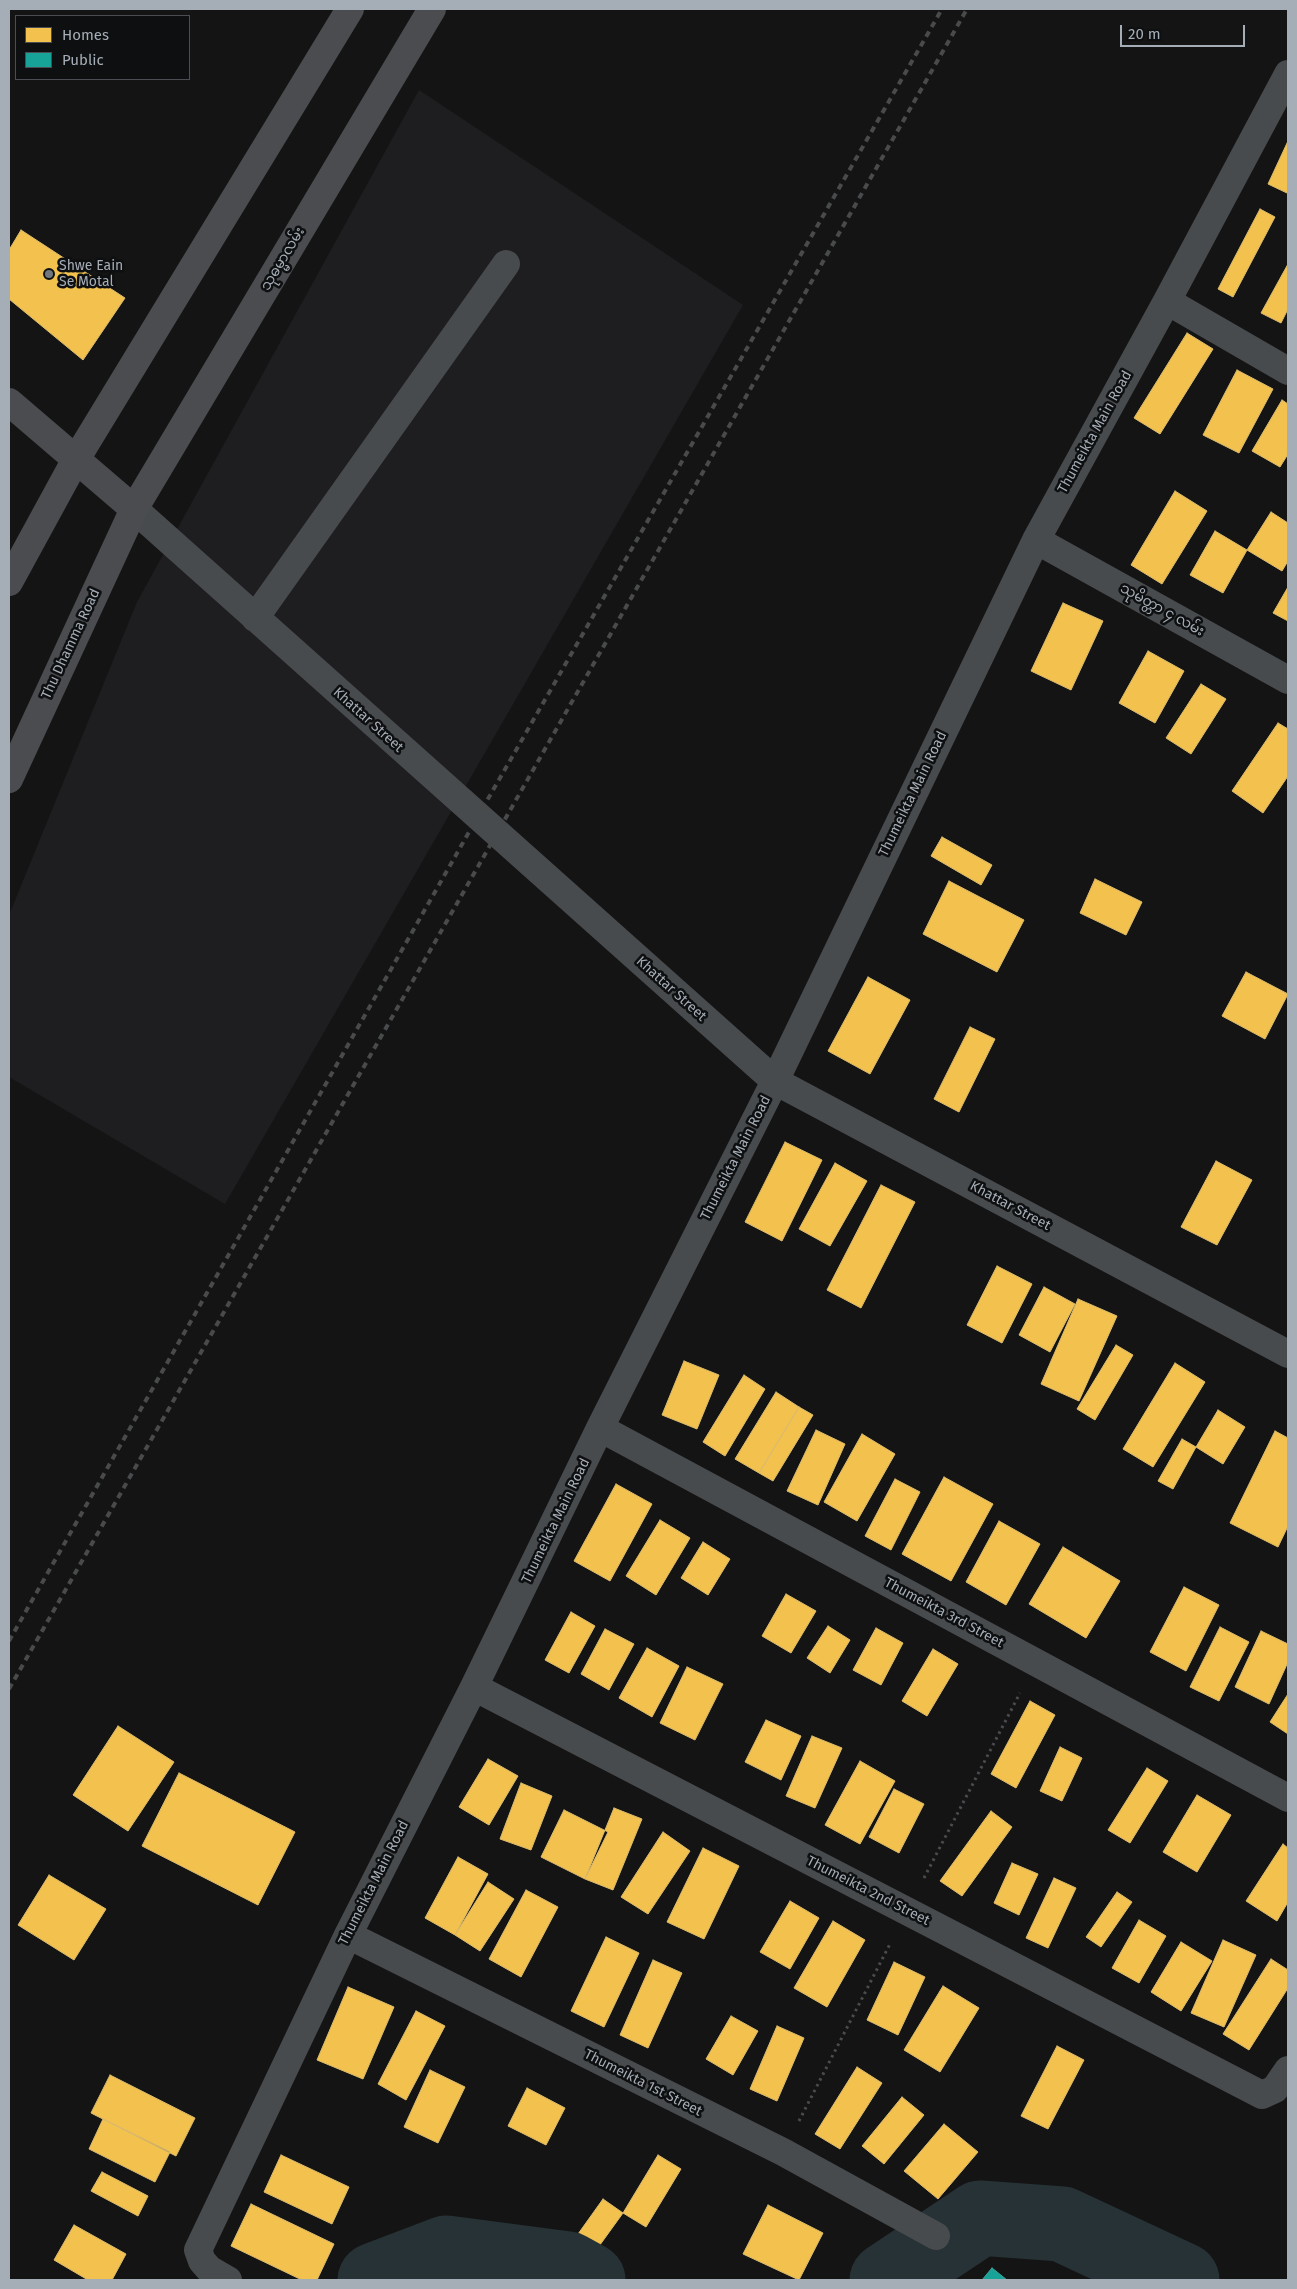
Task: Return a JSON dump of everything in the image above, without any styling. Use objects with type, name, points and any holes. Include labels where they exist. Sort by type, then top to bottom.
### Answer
[{"type":"main road","points":[[9,582],[75,461],[350,9]]},
{"type":"main road","name":"သုဓမ္မာလမ်း","points":[[134,509],[432,9]]},
{"type":"main road","points":[[9,402],[75,461],[134,509]]},
{"type":"main road","name":"Thu Dhamma Road","points":[[9,779],[134,509]]},
{"type":"street","name":"Thumeikta Main Road","points":[[228,2280],[209,2269],[202,2261],[198,2250],[348,1935],[474,1687],[600,1428],[775,1081],[1036,540],[1167,301],[1288,74]]},
{"type":"street","points":[[255,618],[506,264]]},
{"type":"street","points":[[1167,301],[1288,372]]},
{"type":"street","name":"Khattar Street","points":[[134,509],[775,1081],[1288,1354]]},
{"type":"street","name":"သုမိတ္တာ ၄ လမ်း","points":[[1036,540],[1288,680]]},
{"type":"street","name":"Thumeikta 3rd Street","points":[[600,1428],[1288,1798]]},
{"type":"street","name":"Thumeikta 2nd Street","points":[[474,1687],[1262,2095],[1275,2089],[1288,2070]]},
{"type":"street","name":"Thumeikta 1st Street","points":[[348,1935],[783,2152],[936,2236]]},
{"type":"shaded area","points":[[419,90],[743,305],[225,1204],[9,1077],[9,915],[137,602]]},
{"type":"building: Homes","points":[[1288,141],[1288,190],[1287,193],[1268,184]]},
{"type":"building: Homes","points":[[1260,209],[1275,217],[1233,297],[1218,289]]},
{"type":"building: Homes","name":"Shwe Eain Se Motal","points":[[21,230],[125,298],[83,360],[9,299],[9,250]]},
{"type":"building: Homes","points":[[1288,264],[1288,309],[1281,323],[1261,313]]},
{"type":"building: Homes","points":[[1187,333],[1213,349],[1160,434],[1134,418]]},
{"type":"building: Homes","points":[[1237,370],[1273,389],[1239,453],[1203,435]]},
{"type":"building: Homes","points":[[1282,400],[1288,404],[1288,454],[1280,467],[1252,451]]},
{"type":"building: Homes","points":[[1175,491],[1207,511],[1162,584],[1131,565]]},
{"type":"building: Homes","points":[[1271,512],[1288,523],[1288,561],[1282,571],[1247,550]]},
{"type":"building: Homes","points":[[1215,531],[1247,550],[1223,593],[1190,575]]},
{"type":"building: Homes","points":[[1288,587],[1288,621],[1273,613]]},
{"type":"building: Homes","points":[[1063,603],[1103,621],[1071,690],[1031,671]]},
{"type":"building: Homes","points":[[1148,651],[1184,671],[1155,723],[1119,703]]},
{"type":"building: Homes","points":[[1201,684],[1226,699],[1191,754],[1166,738]]},
{"type":"building: Homes","points":[[1278,723],[1288,729],[1288,776],[1263,813],[1232,791]]},
{"type":"building: Homes","points":[[942,837],[992,865],[981,885],[931,856]]},
{"type":"building: Homes","points":[[1095,879],[1142,902],[1126,935],[1080,913]]},
{"type":"building: Homes","points":[[949,881],[1024,920],[997,972],[923,934]]},
{"type":"building: Homes","points":[[1246,972],[1288,994],[1265,1039],[1222,1016]]},
{"type":"building: Homes","points":[[868,977],[910,1000],[870,1074],[828,1051]]},
{"type":"building: Homes","points":[[970,1027],[995,1039],[959,1112],[934,1099]]},
{"type":"building: Homes","points":[[785,1142],[822,1160],[782,1241],[745,1222]]},
{"type":"building: Homes","points":[[1216,1161],[1252,1180],[1217,1245],[1181,1227]]},
{"type":"building: Homes","points":[[835,1163],[867,1181],[830,1246],[799,1229]]},
{"type":"building: Homes","points":[[881,1185],[915,1202],[861,1308],[827,1290]]},
{"type":"building: Homes","points":[[997,1266],[1032,1284],[1002,1343],[967,1325]]},
{"type":"building: Homes","points":[[1044,1287],[1075,1304],[1050,1352],[1019,1335]]},
{"type":"building: Homes","points":[[1078,1299],[1117,1316],[1079,1401],[1041,1384]]},
{"type":"building: Homes","points":[[1116,1345],[1133,1355],[1095,1420],[1077,1409]]},
{"type":"building: Homes","points":[[684,1361],[719,1375],[697,1429],[662,1415]]},
{"type":"building: Homes","points":[[1175,1363],[1205,1382],[1153,1467],[1123,1449]]},
{"type":"building: Homes","points":[[744,1375],[765,1389],[725,1456],[703,1442]]},
{"type":"building: Homes","points":[[776,1392],[799,1407],[759,1473],[735,1459]]},
{"type":"building: Homes","points":[[799,1407],[813,1415],[773,1481],[759,1473]]},
{"type":"building: Homes","points":[[1218,1410],[1245,1427],[1223,1464],[1196,1447]]},
{"type":"building: Homes","points":[[816,1430],[845,1444],[818,1505],[787,1491]]},
{"type":"building: Homes","points":[[1275,1431],[1288,1438],[1288,1526],[1278,1547],[1230,1523]]},
{"type":"building: Homes","points":[[862,1434],[895,1454],[857,1521],[824,1502]]},
{"type":"building: Homes","points":[[1182,1439],[1196,1447],[1173,1489],[1158,1481]]},
{"type":"building: Homes","points":[[944,1477],[993,1504],[951,1581],[902,1554]]},
{"type":"building: Homes","points":[[895,1479],[920,1492],[891,1550],[865,1536]]},
{"type":"building: Homes","points":[[616,1484],[652,1504],[610,1581],[574,1561]]},
{"type":"building: Homes","points":[[660,1520],[690,1538],[656,1595],[626,1576]]},
{"type":"building: Homes","points":[[999,1521],[1040,1544],[1006,1605],[966,1582]]},
{"type":"building: Homes","points":[[703,1542],[730,1559],[708,1595],[681,1578]]},
{"type":"building: Homes","points":[[1063,1547],[1120,1581],[1086,1638],[1029,1604]]},
{"type":"building: Homes","points":[[1184,1587],[1219,1605],[1186,1671],[1150,1652]]},
{"type":"building: Homes","points":[[786,1594],[816,1611],[791,1653],[762,1636]]},
{"type":"building: Homes","points":[[571,1612],[595,1626],[569,1673],[545,1660]]},
{"type":"building: Homes","points":[[828,1626],[850,1640],[830,1673],[807,1658]]},
{"type":"building: Homes","points":[[1220,1627],[1249,1642],[1219,1701],[1190,1687]]},
{"type":"building: Homes","points":[[876,1628],[903,1643],[881,1685],[853,1670]]},
{"type":"building: Homes","points":[[605,1629],[634,1644],[609,1690],[581,1674]]},
{"type":"building: Homes","points":[[1261,1631],[1288,1644],[1288,1662],[1269,1704],[1235,1687]]},
{"type":"building: Homes","points":[[647,1648],[679,1666],[652,1717],[619,1698]]},
{"type":"building: Homes","points":[[933,1649],[958,1664],[927,1716],[902,1701]]},
{"type":"building: Homes","points":[[687,1667],[723,1684],[695,1740],[660,1723]]},
{"type":"building: Homes","points":[[1288,1694],[1288,1734],[1270,1722]]},
{"type":"building: Homes","points":[[1030,1701],[1055,1715],[1016,1788],[991,1774]]},
{"type":"building: Homes","points":[[766,1720],[801,1736],[781,1780],[745,1762]]},
{"type":"building: Homes","points":[[118,1726],[174,1762],[128,1831],[73,1795]]},
{"type":"building: Homes","points":[[812,1736],[842,1748],[815,1808],[786,1796]]},
{"type":"building: Homes","points":[[1060,1747],[1082,1758],[1062,1801],[1040,1791]]},
{"type":"building: Homes","points":[[488,1759],[518,1776],[489,1825],[459,1807]]},
{"type":"building: Homes","points":[[860,1761],[895,1781],[860,1844],[825,1825]]},
{"type":"building: Homes","points":[[1147,1768],[1168,1781],[1130,1843],[1108,1830]]},
{"type":"building: Homes","points":[[179,1773],[295,1832],[258,1905],[142,1846]]},
{"type":"building: Homes","points":[[521,1783],[552,1796],[531,1850],[500,1839]]},
{"type":"building: Homes","points":[[894,1789],[924,1804],[899,1853],[869,1837]]},
{"type":"building: Homes","points":[[1197,1795],[1231,1815],[1197,1872],[1163,1852]]},
{"type":"building: Homes","points":[[614,1808],[642,1819],[613,1890],[585,1879]]},
{"type":"building: Homes","points":[[564,1810],[608,1832],[585,1879],[541,1857]]},
{"type":"building: Homes","points":[[991,1811],[1012,1827],[962,1896],[940,1881]]},
{"type":"building: Homes","points":[[663,1832],[690,1851],[648,1914],[621,1897]]},
{"type":"building: Homes","points":[[1283,1844],[1288,1848],[1288,1902],[1277,1921],[1246,1901]]},
{"type":"building: Homes","points":[[703,1848],[739,1866],[704,1939],[667,1922]]},
{"type":"building: Homes","points":[[458,1857],[488,1874],[455,1935],[425,1918]]},
{"type":"building: Homes","points":[[1012,1863],[1038,1874],[1019,1915],[994,1903]]},
{"type":"building: Homes","points":[[49,1875],[106,1909],[74,1960],[18,1925]]},
{"type":"building: Homes","points":[[1054,1878],[1076,1888],[1048,1948],[1026,1938]]},
{"type":"building: Homes","points":[[488,1882],[514,1899],[480,1951],[455,1935]]},
{"type":"building: Homes","points":[[526,1890],[558,1907],[521,1977],[489,1959]]},
{"type":"building: Homes","points":[[1117,1892],[1132,1902],[1101,1947],[1086,1937]]},
{"type":"building: Homes","points":[[790,1901],[819,1918],[790,1969],[760,1952]]},
{"type":"building: Homes","points":[[1139,1920],[1166,1936],[1139,1983],[1112,1968]]},
{"type":"building: Homes","points":[[833,1921],[865,1940],[827,2007],[794,1988]]},
{"type":"building: Homes","points":[[606,1937],[639,1953],[604,2027],[571,2011]]},
{"type":"building: Homes","points":[[1223,1940],[1256,1955],[1224,2027],[1191,2013]]},
{"type":"building: Homes","points":[[1181,1942],[1212,1961],[1181,2011],[1151,1992]]},
{"type":"building: Homes","points":[[1271,1959],[1288,1970],[1288,1988],[1249,2050],[1223,2034]]},
{"type":"building: Homes","points":[[653,1960],[682,1973],[648,2048],[620,2035]]},
{"type":"building: Homes","points":[[894,1962],[925,1977],[898,2035],[867,2020]]},
{"type":"building: Homes","points":[[943,1986],[979,2008],[940,2072],[904,2050]]},
{"type":"building: Homes","points":[[348,1987],[394,2007],[363,2079],[317,2060]]},
{"type":"building: Homes","points":[[416,2011],[445,2026],[406,2100],[378,2084]]},
{"type":"building: Homes","points":[[731,2016],[758,2031],[733,2075],[706,2059]]},
{"type":"building: Homes","points":[[777,2026],[804,2038],[777,2101],[750,2089]]},
{"type":"building: Homes","points":[[1057,2046],[1084,2060],[1048,2129],[1021,2116]]},
{"type":"building: Homes","points":[[857,2067],[882,2083],[840,2149],[815,2134]]},
{"type":"building: Homes","points":[[430,2070],[465,2087],[438,2143],[404,2127]]},
{"type":"building: Homes","points":[[110,2075],[195,2118],[176,2156],[91,2113]]},
{"type":"building: Homes","points":[[527,2088],[565,2108],[546,2145],[508,2126]]},
{"type":"building: Homes","points":[[902,2097],[924,2115],[884,2164],[862,2146]]},
{"type":"building: Homes","points":[[103,2119],[170,2152],[155,2182],[89,2149]]},
{"type":"building: Homes","points":[[944,2124],[978,2152],[938,2199],[904,2171]]},
{"type":"building: Homes","points":[[281,2155],[349,2187],[332,2224],[264,2192]]},
{"type":"building: Homes","points":[[658,2155],[681,2169],[646,2227],[623,2213]]},
{"type":"building: Homes","points":[[102,2172],[148,2196],[138,2216],[91,2191]]},
{"type":"building: Homes","points":[[603,2199],[623,2213],[597,2249],[578,2234]]},
{"type":"building: Homes","points":[[251,2204],[334,2244],[317,2280],[302,2280],[231,2246]]},
{"type":"building: Homes","points":[[768,2205],[823,2233],[799,2280],[743,2254]]},
{"type":"building: Homes","points":[[74,2225],[126,2254],[112,2280],[88,2280],[54,2260]]},
{"type":"building: Public","points":[[992,2268],[1007,2280],[982,2280]]},
{"type":"waterway","points":[[887,2280],[980,2218],[1062,2224],[1182,2280]]},
{"type":"waterway","points":[[375,2280],[446,2253],[568,2269],[588,2280]]},
{"type":"railway","points":[[9,1641],[477,818],[942,9]]},
{"type":"railway","points":[[9,1689],[967,9]]},
{"type":"place","name":"Shwe Eain Se Motal","points":[[49,274]]}]
